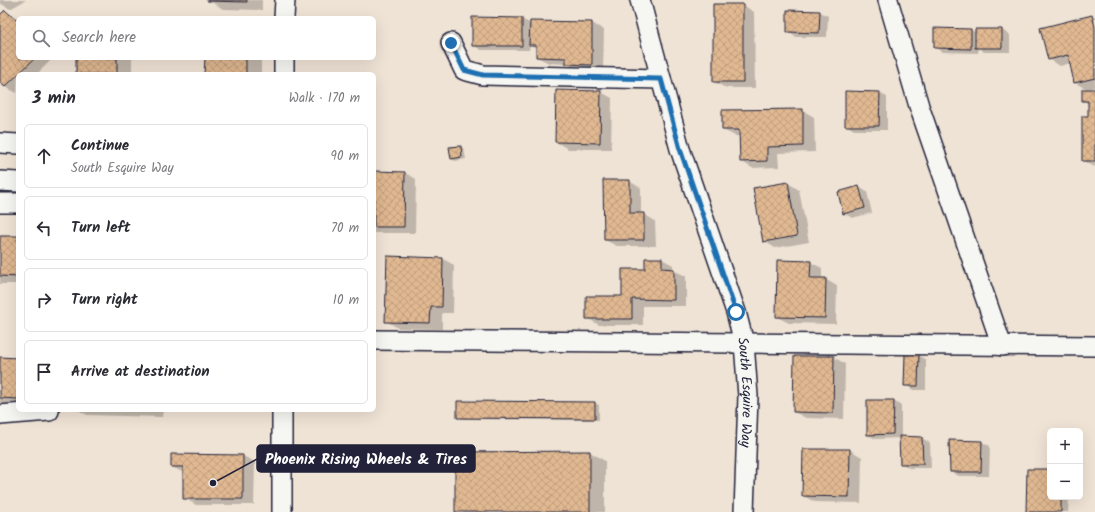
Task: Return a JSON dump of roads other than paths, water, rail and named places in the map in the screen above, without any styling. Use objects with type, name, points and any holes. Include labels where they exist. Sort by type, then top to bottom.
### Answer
[{"type":"street","points":[[284,16],[285,0]]},
{"type":"street","name":"South Esquire Way","points":[[640,0],[680,149],[736,312],[744,343],[748,396],[744,512]]},
{"type":"street","points":[[888,0],[919,106],[1002,346]]},
{"type":"street","points":[[451,43],[464,70],[483,75],[661,79]]},
{"type":"street","points":[[284,60],[284,72]]},
{"type":"street","points":[[0,143],[16,144]]},
{"type":"street","points":[[0,181],[16,182]]},
{"type":"street","points":[[0,202],[16,203]]},
{"type":"street","points":[[376,340],[1095,346]]},
{"type":"street","points":[[0,414],[33,412]]},
{"type":"street","points":[[282,412],[282,512]]},
{"type":"place","name":"Phoenix Rising Wheels & Tires","points":[[213,483]]}]
